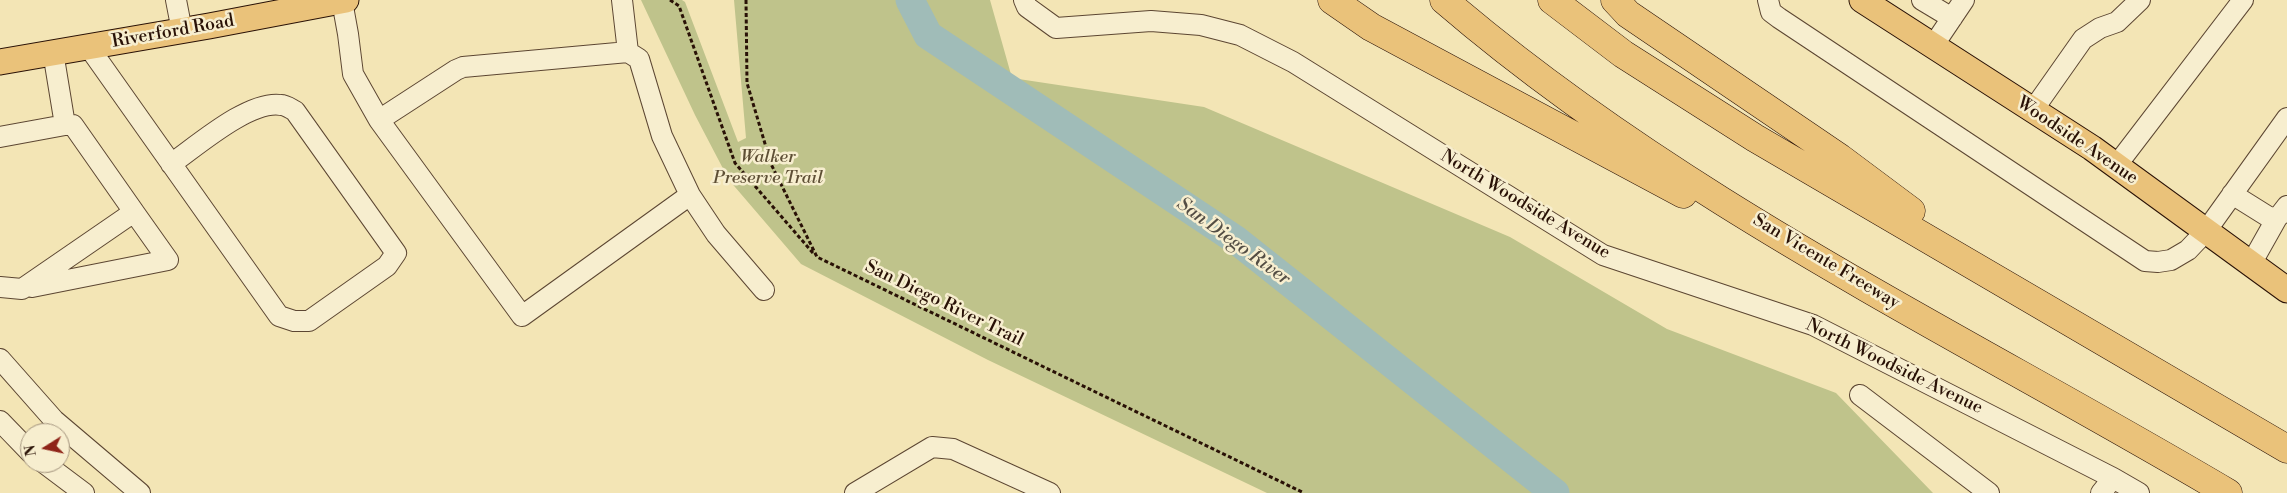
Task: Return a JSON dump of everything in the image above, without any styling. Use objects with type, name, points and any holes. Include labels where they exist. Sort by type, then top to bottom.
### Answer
[{"type":"highway","points":[[1332,0],[1380,31],[1667,187],[1806,252]]},
{"type":"highway","name":"San Vicente Freeway","points":[[1444,0],[1500,48],[1642,150],[1806,252],[2228,493]]},
{"type":"highway","points":[[1552,0],[1623,54],[1755,138],[2287,449]]},
{"type":"highway","points":[[1615,0],[1628,14],[1840,158],[2012,287]]},
{"type":"main road","name":"Riverford Road","points":[[0,62],[182,31],[344,0]]},
{"type":"main road","name":"Woodside Avenue","points":[[1862,0],[2033,110],[2116,166],[2251,264],[2286,286]]},
{"type":"street","points":[[176,0],[182,31]]},
{"type":"street","points":[[344,0],[353,74],[379,120],[522,316],[690,195]]},
{"type":"street","points":[[622,0],[628,52]]},
{"type":"street","name":"North Woodside Avenue","points":[[1024,0],[1027,7],[1056,28],[1151,21],[1202,24],[1240,35],[1293,62],[1603,255],[1813,325],[2139,493]]},
{"type":"street","points":[[1768,0],[1771,12],[1779,18],[2144,261],[2158,262],[2171,260],[2188,250],[2206,231],[2287,118]]},
{"type":"street","points":[[1922,0],[1952,18]]},
{"type":"street","points":[[1933,46],[1964,0]]},
{"type":"street","points":[[2033,110],[2083,39],[2100,28],[2117,22],[2140,0]]},
{"type":"street","points":[[2116,166],[2243,0]]},
{"type":"street","points":[[88,46],[171,164],[279,316],[294,321],[309,322],[387,266],[396,253],[295,111],[281,105],[243,113],[171,164]]},
{"type":"street","points":[[53,52],[65,125]]},
{"type":"street","points":[[379,120],[463,67],[628,52],[639,59],[662,136],[690,195],[716,234],[764,290]]},
{"type":"street","points":[[0,137],[73,125],[168,260],[22,289],[0,287]]},
{"type":"street","points":[[2232,194],[2272,219],[2282,211]]},
{"type":"street","points":[[2251,264],[2282,211]]},
{"type":"street","points":[[22,289],[134,212]]},
{"type":"street","points":[[0,359],[54,420],[140,493]]},
{"type":"street","points":[[1860,395],[1989,493]]},
{"type":"street","points":[[0,421],[20,442]]},
{"type":"street","points":[[856,493],[932,447],[953,449],[1050,493]]},
{"type":"street","points":[[57,473],[84,493]]},
{"type":"street","points":[[2101,493],[2113,478]]},
{"type":"path","points":[[670,0],[679,6],[735,163],[817,257]]},
{"type":"path","points":[[746,0],[747,83],[771,164],[817,257]]},
{"type":"path","name":"San Diego River Trail","points":[[817,257],[1304,493]]},
{"type":"green space","name":"Walker Preserve Trail","points":[[641,0],[682,0],[685,2],[738,142],[746,138],[734,0],[990,0],[1012,78],[1204,107],[1510,237],[1667,329],[1836,393],[1933,493],[1267,493],[988,360],[801,264],[729,180],[695,115]]},
{"type":"waterway","name":"San Diego River","points":[[910,0],[928,35],[1236,240],[1555,493]]}]
